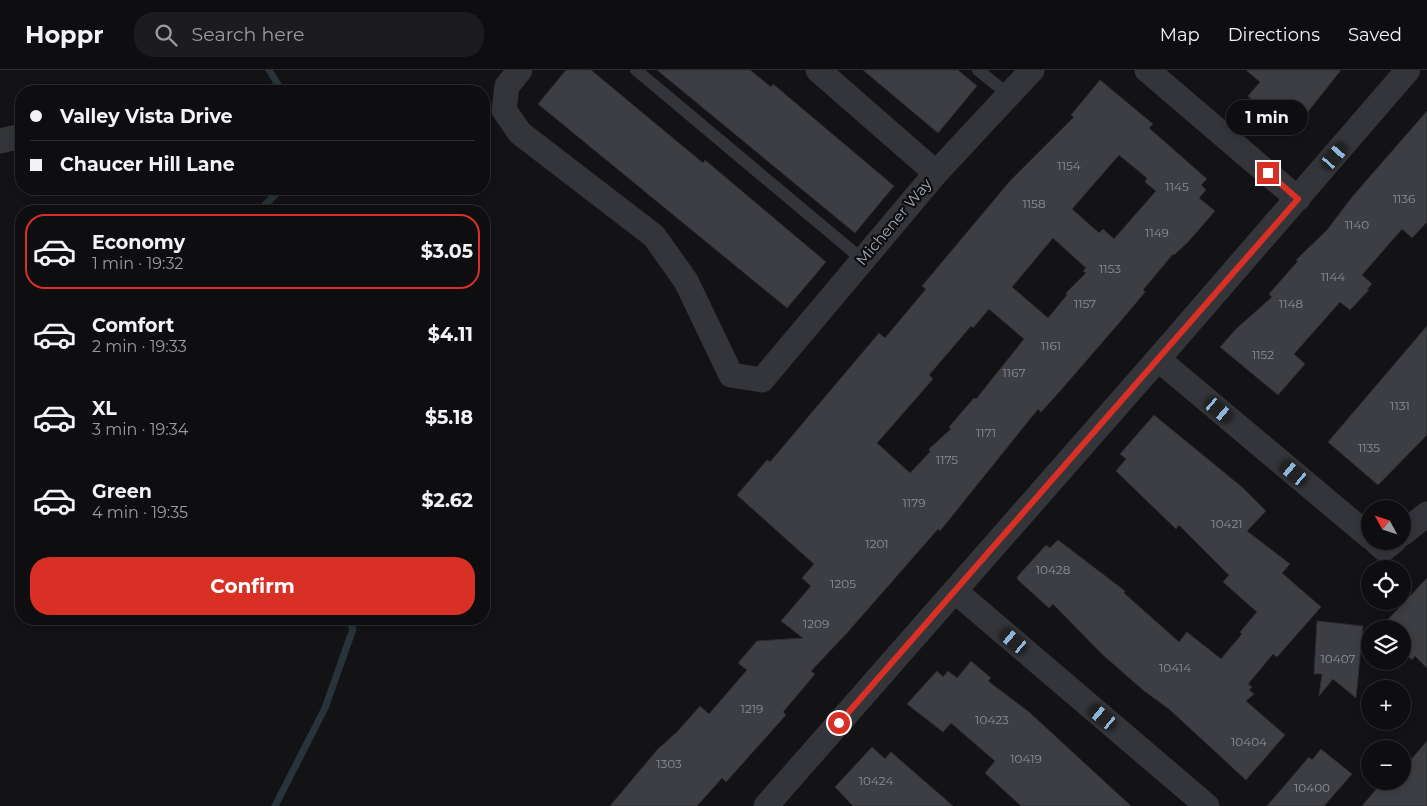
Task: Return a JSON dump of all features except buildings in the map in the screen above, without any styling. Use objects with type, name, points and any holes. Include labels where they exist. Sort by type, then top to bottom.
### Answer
[{"type":"street","points":[[818,70],[936,172]]},
{"type":"street","name":"Michener Way","points":[[513,78],[504,110],[520,133],[654,236],[686,281],[732,375],[762,380],[936,172],[1032,70]]},
{"type":"street","points":[[1146,70],[1298,199]]},
{"type":"street","points":[[775,803],[955,591],[1298,199],[1408,70]]},
{"type":"street","points":[[0,141],[15,137]]},
{"type":"street","points":[[1158,359],[1361,521]]},
{"type":"street","points":[[1411,524],[1427,514]]},
{"type":"street","points":[[955,591],[1207,806]]},
{"type":"lane","points":[[636,70],[863,260]]},
{"type":"lane","points":[[978,70],[1009,95]]},
{"type":"waterway","points":[[269,70],[278,85]]},
{"type":"waterway","points":[[265,205],[275,195]]},
{"type":"waterway","points":[[275,806],[325,708],[353,629],[351,625]]},
{"type":"route","points":[[839,723],[1298,199],[1268,173]]}]
